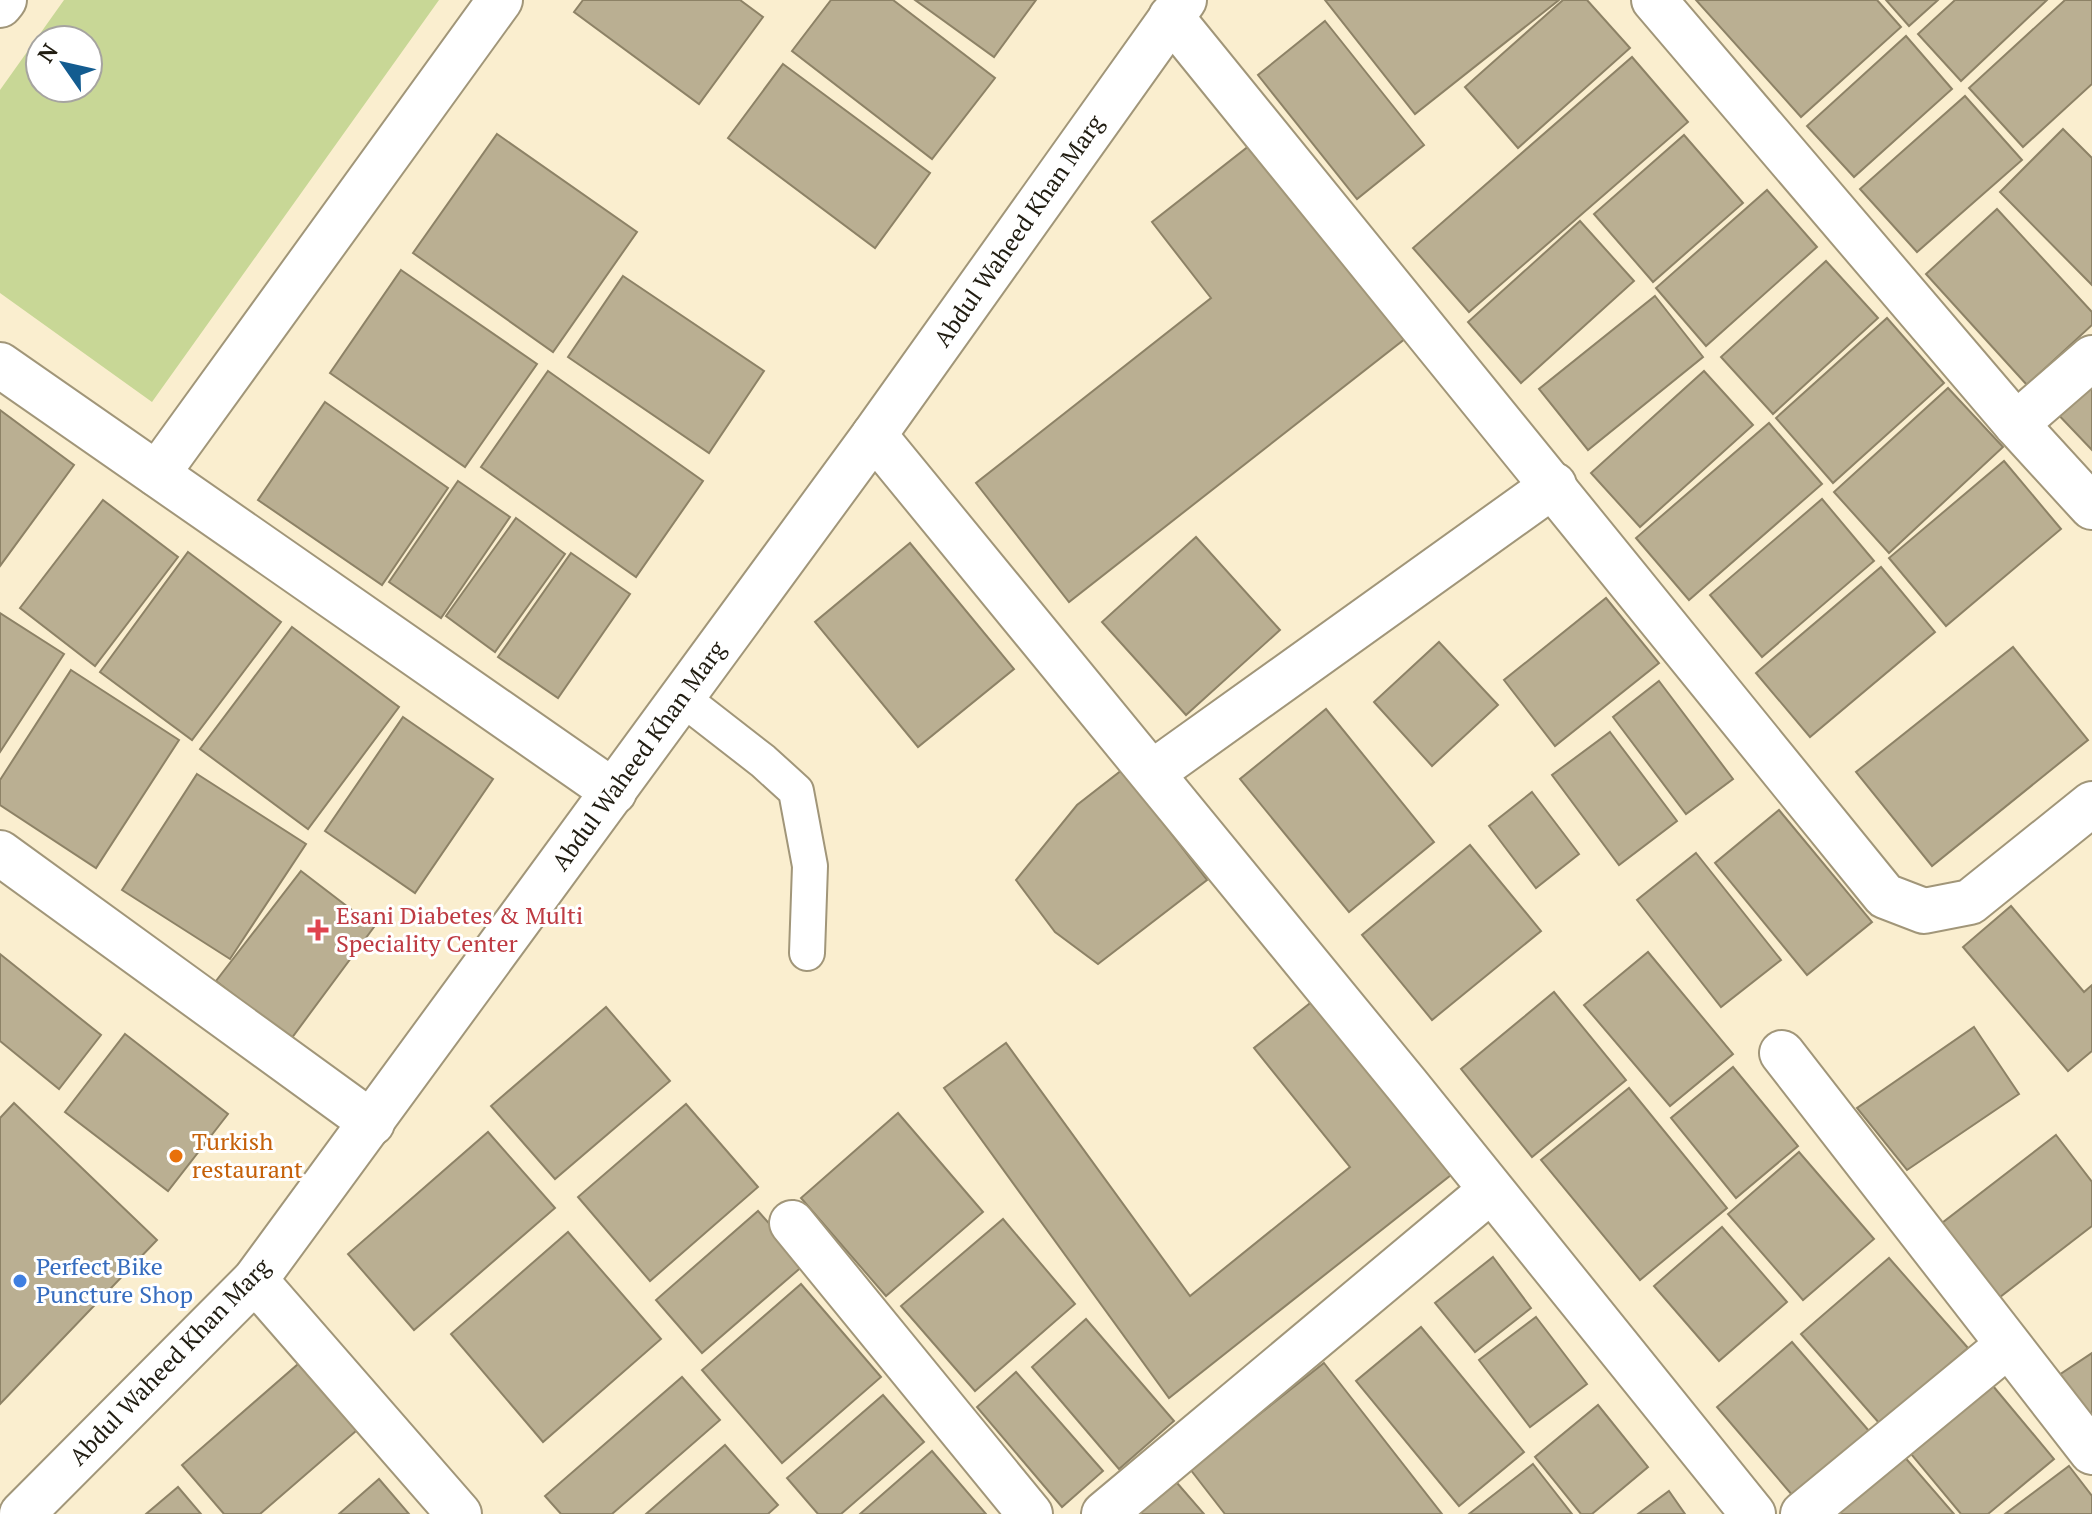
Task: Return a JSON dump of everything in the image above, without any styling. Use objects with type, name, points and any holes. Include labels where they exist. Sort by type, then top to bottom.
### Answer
[{"type":"street","points":[[0,5],[4,0]]},
{"type":"street","points":[[157,474],[500,0]]},
{"type":"street","points":[[1658,1],[2016,424],[2092,507]]},
{"type":"street","points":[[1177,9],[1780,770],[1885,896],[1924,911],[1970,902],[2092,804]]},
{"type":"street","name":"Abdul Waheed Khan Marg","points":[[22,1514],[255,1280],[874,435],[1177,9]]},
{"type":"street","points":[[2016,424],[2092,358]]},
{"type":"street","points":[[0,365],[614,792]]},
{"type":"street","points":[[874,435],[1753,1514]]},
{"type":"street","points":[[1152,773],[1554,485]]},
{"type":"street","points":[[0,853],[372,1123]]},
{"type":"street","points":[[1782,1053],[2092,1452]]},
{"type":"street","points":[[1104,1514],[1490,1191]]},
{"type":"street","points":[[792,1223],[1030,1514]]},
{"type":"street","points":[[255,1280],[459,1514]]},
{"type":"street","points":[[1803,1514],[2008,1345]]},
{"type":"lane","points":[[682,698],[796,791],[810,866],[807,953]]},
{"type":"green space","points":[[64,0],[439,0],[152,402],[0,293],[0,90],[24,56],[24,104],[104,104],[104,24],[47,24]]},
{"type":"building","points":[[583,0],[740,0],[763,17],[699,104],[574,12]]},
{"type":"building","points":[[831,0],[893,0],[995,78],[932,159],[792,51]]},
{"type":"building","points":[[915,0],[1036,0],[994,57]]},
{"type":"building","points":[[1325,0],[1559,0],[1415,114]]},
{"type":"building","points":[[1563,0],[1587,0],[1630,48],[1518,148],[1465,87]]},
{"type":"building","points":[[1696,0],[1877,0],[1901,27],[1801,117]]},
{"type":"building","points":[[1886,0],[1938,0],[1909,26]]},
{"type":"building","points":[[1955,0],[2047,0],[1961,81],[1918,34]]},
{"type":"building","points":[[2065,0],[2092,0],[2092,84],[2023,147],[1969,88]]},
{"type":"building","points":[[1325,21],[1424,145],[1357,199],[1258,75]]},
{"type":"building","points":[[1906,36],[1952,89],[1854,177],[1807,126]]},
{"type":"building","points":[[1632,57],[1688,122],[1469,312],[1413,248]]},
{"type":"building","points":[[783,64],[930,173],[875,248],[728,138]]},
{"type":"building","points":[[1965,96],[2022,160],[1917,252],[1860,189]]},
{"type":"building","points":[[2063,129],[2092,158],[2092,285],[2000,192]]},
{"type":"building","points":[[497,134],[637,232],[553,352],[413,253]]},
{"type":"building","points":[[1684,135],[1743,203],[1653,282],[1594,214]]},
{"type":"building","points":[[1254,142],[1406,338],[1069,602],[976,483],[1211,298],[1152,222]]},
{"type":"building","points":[[1767,190],[1817,247],[1706,346],[1656,288]]},
{"type":"building","points":[[1997,209],[2092,312],[2092,325],[2027,385],[1926,274]]},
{"type":"building","points":[[1580,221],[1634,281],[1521,383],[1468,322]]},
{"type":"building","points":[[1826,261],[1878,318],[1773,414],[1721,357]]},
{"type":"building","points":[[401,270],[537,364],[465,467],[330,373]]},
{"type":"building","points":[[623,276],[764,371],[709,453],[568,357]]},
{"type":"building","points":[[1655,296],[1703,357],[1588,450],[1539,389]]},
{"type":"building","points":[[1887,318],[1944,383],[1833,483],[1776,418]]},
{"type":"building","points":[[2092,369],[2092,450],[2051,407]]},
{"type":"building","points":[[548,371],[703,481],[636,577],[481,467]]},
{"type":"building","points":[[1704,371],[1753,425],[1640,527],[1591,473]]},
{"type":"building","points":[[1948,388],[2003,447],[1889,553],[1834,492]]},
{"type":"building","points":[[325,402],[448,488],[382,585],[258,500]]},
{"type":"building","points":[[0,410],[74,465],[0,566]]},
{"type":"building","points":[[1769,423],[1822,484],[1689,600],[1636,538]]},
{"type":"building","points":[[2004,461],[2061,529],[1946,626],[1889,558]]},
{"type":"building","points":[[458,481],[510,517],[441,618],[389,582]]},
{"type":"building","points":[[1822,499],[1874,561],[1762,657],[1710,595]]},
{"type":"building","points":[[103,500],[178,557],[95,666],[20,608]]},
{"type":"building","points":[[516,518],[565,554],[495,652],[446,616]]},
{"type":"building","points":[[1196,537],[1280,630],[1186,715],[1102,622]]},
{"type":"building","points":[[910,543],[1014,669],[918,747],[815,622]]},
{"type":"building","points":[[188,552],[281,622],[192,740],[100,672]]},
{"type":"building","points":[[571,553],[630,594],[558,698],[498,657]]},
{"type":"building","points":[[1881,567],[1935,632],[1810,737],[1756,673]]},
{"type":"building","points":[[1606,598],[1659,663],[1555,746],[1504,680]]},
{"type":"building","points":[[0,613],[64,654],[0,752]]},
{"type":"building","points":[[292,627],[399,707],[308,829],[200,749]]},
{"type":"building","points":[[1439,642],[1498,705],[1432,766],[1374,702]]},
{"type":"building","points":[[2013,647],[2088,740],[1932,866],[1856,772]]},
{"type":"building","points":[[71,670],[179,740],[96,868],[0,805],[0,780]]},
{"type":"building","points":[[1659,681],[1733,779],[1686,814],[1613,717]]},
{"type":"building","points":[[1326,709],[1434,842],[1349,912],[1240,779]]},
{"type":"building","points":[[403,717],[493,779],[415,893],[325,831]]},
{"type":"building","points":[[1610,732],[1677,821],[1619,865],[1552,775]]},
{"type":"building","points":[[1122,770],[1207,880],[1098,964],[1055,932],[1016,880],[1077,805]]},
{"type":"building","points":[[197,774],[306,844],[230,959],[122,890]]},
{"type":"building","points":[[1532,792],[1579,854],[1536,888],[1489,826]]},
{"type":"building","points":[[1779,810],[1872,922],[1807,975],[1715,863]]},
{"type":"building","points":[[1470,845],[1541,931],[1432,1020],[1362,935]]},
{"type":"building","points":[[1696,853],[1781,960],[1721,1007],[1637,900]]},
{"type":"building","points":[[301,871],[374,927],[291,1039],[216,981]]},
{"type":"building","points":[[2011,906],[2084,992],[2092,985],[2092,1051],[2068,1071],[1963,947]]},
{"type":"building","points":[[1648,952],[1733,1054],[1670,1106],[1584,1005]]},
{"type":"building","points":[[0,954],[101,1035],[59,1089],[0,1041]]},
{"type":"building","points":[[1554,992],[1626,1080],[1532,1157],[1461,1069]]},
{"type":"building","points":[[1314,1000],[1456,1171],[1169,1398],[944,1088],[1006,1043],[1190,1296],[1350,1167],[1254,1048]]},
{"type":"building","points":[[606,1007],[670,1081],[555,1179],[491,1106]]},
{"type":"building","points":[[1974,1027],[2019,1094],[1907,1170],[1857,1108]]},
{"type":"building","points":[[125,1034],[228,1114],[168,1191],[65,1112]]},
{"type":"building","points":[[1733,1067],[1798,1146],[1736,1198],[1671,1118]]},
{"type":"building","points":[[1629,1088],[1727,1208],[1640,1280],[1541,1160]]},
{"type":"building","points":[[14,1103],[157,1240],[0,1404],[0,1118]]},
{"type":"building","points":[[686,1104],[758,1187],[650,1281],[578,1197]]},
{"type":"building","points":[[898,1113],[983,1212],[886,1296],[801,1198]]},
{"type":"building","points":[[488,1132],[555,1208],[414,1330],[348,1254]]},
{"type":"building","points":[[2056,1135],[2092,1182],[2092,1226],[2000,1297],[1942,1223]]},
{"type":"building","points":[[1799,1152],[1874,1239],[1803,1300],[1728,1214]]},
{"type":"building","points":[[758,1211],[805,1264],[702,1353],[656,1300]]},
{"type":"building","points":[[1003,1219],[1075,1304],[975,1391],[901,1306]]},
{"type":"building","points":[[1722,1227],[1787,1302],[1719,1361],[1654,1286]]},
{"type":"building","points":[[568,1232],[661,1339],[543,1442],[451,1334]]},
{"type":"building","points":[[1493,1257],[1531,1308],[1475,1352],[1435,1303]]},
{"type":"building","points":[[1889,1258],[1968,1348],[1880,1424],[1801,1334]]},
{"type":"building","points":[[801,1284],[881,1377],[782,1463],[702,1370]]},
{"type":"building","points":[[1536,1317],[1587,1384],[1530,1427],[1479,1360]]},
{"type":"building","points":[[1086,1319],[1174,1421],[1119,1469],[1032,1367]]},
{"type":"building","points":[[1421,1327],[1524,1452],[1459,1506],[1356,1381]]},
{"type":"building","points":[[1792,1342],[1869,1431],[1793,1496],[1717,1407]]},
{"type":"building","points":[[2092,1353],[2092,1434],[2050,1381]]},
{"type":"building","points":[[305,1358],[363,1425],[260,1514],[224,1514],[182,1465]]},
{"type":"building","points":[[1324,1363],[1442,1514],[1225,1514],[1190,1469]]},
{"type":"building","points":[[1016,1372],[1103,1471],[1062,1507],[977,1407]]},
{"type":"building","points":[[682,1377],[720,1420],[612,1514],[561,1514],[545,1496]]},
{"type":"building","points":[[1993,1386],[2054,1459],[1988,1514],[1961,1514],[1911,1454]]},
{"type":"building","points":[[883,1395],[924,1442],[841,1514],[818,1514],[787,1478]]},
{"type":"building","points":[[1598,1405],[1648,1467],[1592,1514],[1581,1514],[1535,1457]]},
{"type":"building","points":[[725,1445],[778,1505],[768,1514],[646,1514]]},
{"type":"building","points":[[932,1451],[986,1514],[860,1514]]},
{"type":"building","points":[[1902,1454],[1954,1514],[1833,1514]]},
{"type":"building","points":[[1533,1464],[1572,1514],[1469,1514]]},
{"type":"building","points":[[2069,1466],[2092,1496],[2092,1514],[2005,1514]]},
{"type":"building","points":[[1171,1476],[1204,1514],[1128,1514]]},
{"type":"building","points":[[379,1479],[409,1514],[339,1514]]},
{"type":"building","points":[[178,1487],[201,1514],[146,1514]]},
{"type":"building","points":[[1669,1491],[1685,1514],[1638,1514]]},
{"type":"place","name":"Esani Diabetes & Multi Speciality Center","points":[[318,930]]},
{"type":"place","name":"Turkish restaurant","points":[[176,1156]]},
{"type":"place","name":"Perfect Bike Puncture Shop","points":[[20,1281]]}]
